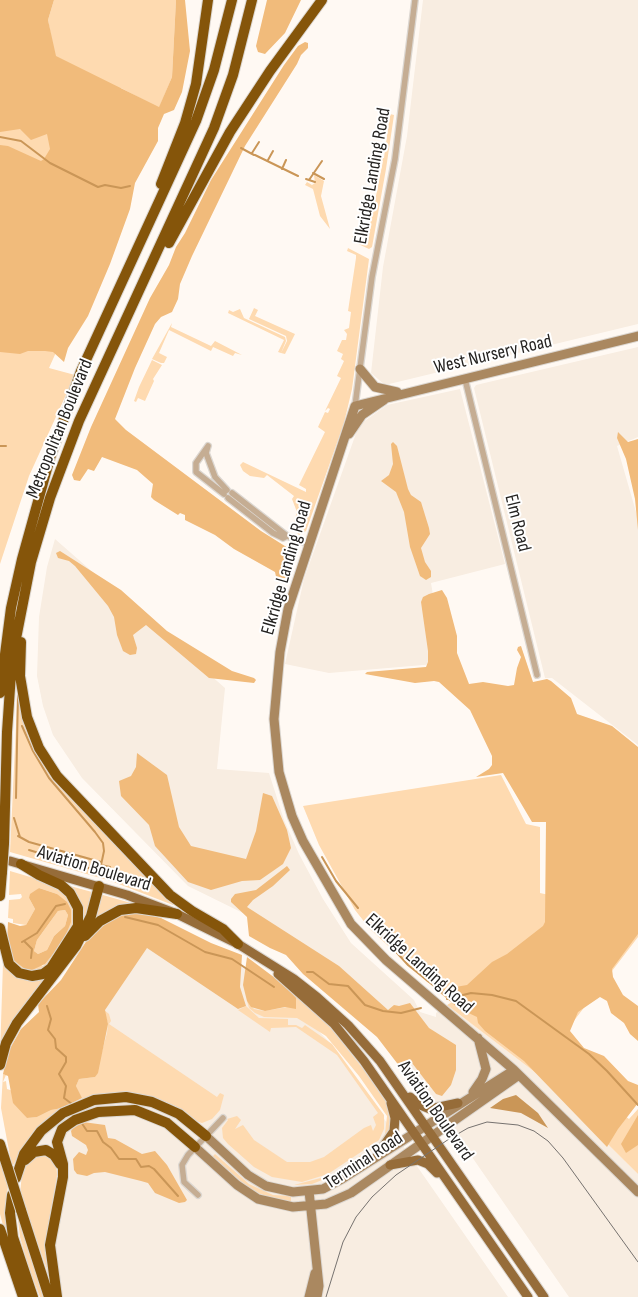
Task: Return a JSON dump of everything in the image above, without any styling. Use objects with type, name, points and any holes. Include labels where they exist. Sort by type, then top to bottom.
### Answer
[{"type":"highway","name":"Metropolitan Boulevard","points":[[0,693],[7,632],[22,559],[53,450],[81,371],[196,121],[214,70],[232,0]]},
{"type":"highway","name":"Metropolitan Boulevard","points":[[0,896],[4,844],[9,695],[20,610],[31,562],[63,462],[94,386],[214,128],[236,65],[252,0]]},
{"type":"highway","points":[[118,336],[230,132],[270,71],[322,0]]},
{"type":"highway","points":[[137,247],[191,105],[203,46],[207,2]]},
{"type":"highway","points":[[20,610],[20,676],[23,700],[33,734],[53,771],[71,793],[170,896],[192,912],[223,929],[238,944]]},
{"type":"highway","points":[[0,654],[7,632]]},
{"type":"highway","points":[[0,928],[8,964],[18,973],[32,976],[42,974],[51,968],[65,950],[78,926],[78,908],[70,893],[61,885],[39,876],[21,864]]},
{"type":"highway","points":[[76,946],[92,916],[99,886]]},
{"type":"highway","points":[[0,1064],[6,1043],[16,1023],[76,946],[100,920],[120,910],[136,908],[177,914]]},
{"type":"highway","points":[[14,1172],[32,1142],[55,1119],[85,1103],[116,1097],[146,1100],[174,1112],[206,1136]]},
{"type":"highway","points":[[57,1297],[50,1246],[63,1177],[63,1164],[58,1142],[62,1129],[91,1114],[119,1109],[144,1112],[167,1123],[196,1147]]},
{"type":"highway","points":[[0,1144],[14,1172],[21,1210],[49,1297]]},
{"type":"highway","points":[[14,1172],[31,1154],[46,1150],[56,1156],[63,1177]]},
{"type":"highway","points":[[12,1195],[10,1214],[13,1237],[33,1297]]},
{"type":"highway","points":[[0,1229],[24,1297]]},
{"type":"main road","name":"West Nursery Road","points":[[355,406],[638,336]]},
{"type":"main road","points":[[360,369],[375,387],[398,394]]},
{"type":"main road","points":[[343,442],[362,416],[398,394]]},
{"type":"main road","name":"Elkridge Landing Road","points":[[355,406],[308,544],[288,609],[281,644],[275,693],[276,748],[280,772],[292,816],[303,841],[337,903],[358,933],[516,1072],[638,1192]]},
{"type":"main road","name":"Aviation Boulevard","points":[[10,861],[99,886],[177,914],[238,944],[273,968],[294,979],[338,1016],[370,1049],[395,1081],[544,1297]]},
{"type":"main road","name":"Aviation Boulevard","points":[[273,968],[334,1024],[389,1095],[528,1297]]},
{"type":"main road","points":[[470,1096],[481,1082],[486,1071],[485,1060],[478,1038]]},
{"type":"main road","name":"Terminal Road","points":[[206,1136],[256,1181],[277,1189],[309,1191],[332,1185],[458,1103],[516,1072]]},
{"type":"main road","name":"Terminal Road","points":[[196,1147],[232,1182],[252,1196],[278,1205],[311,1206],[338,1200],[432,1135],[516,1072]]},
{"type":"main road","points":[[395,1081],[424,1107],[436,1109],[458,1103]]},
{"type":"main road","points":[[378,1154],[392,1136],[395,1125],[389,1095]]},
{"type":"main road","points":[[390,1165],[410,1160],[425,1163],[435,1170],[458,1196]]},
{"type":"main road","points":[[309,1191],[319,1286],[317,1297]]},
{"type":"main road","points":[[308,1297],[316,1268]]},
{"type":"street","name":"Elkridge Landing Road","points":[[355,406],[372,277],[395,159],[415,0]]},
{"type":"street","name":"Elm Road","points":[[465,379],[537,675]]},
{"type":"street","points":[[228,494],[215,477],[206,453],[208,446],[196,463],[196,472],[287,536],[308,544]]},
{"type":"street","points":[[198,1195],[185,1185],[181,1173],[184,1161],[222,1118]]},
{"type":"shaded area","points":[[0,0],[52,42],[48,20],[54,0],[176,0],[172,77],[159,108],[121,88],[75,310],[49,368],[75,375],[29,476],[0,564]]},
{"type":"shaded area","points":[[0,0],[54,0],[48,20],[56,56],[159,107],[172,77],[176,0],[185,0],[190,51],[182,92],[174,110],[164,114],[158,128],[158,141],[135,183],[130,209],[110,264],[88,316],[68,348],[64,362],[53,352],[28,351],[20,354],[0,352],[0,145],[8,146],[41,161],[50,149],[47,134],[31,140],[20,129],[0,132]]},
{"type":"shaded area","points":[[267,0],[301,0],[285,33],[265,54],[258,52],[256,46]]},
{"type":"shaded area","points":[[423,0],[638,0],[638,324],[385,385],[371,373],[383,267],[407,136]]},
{"type":"shaded area","points":[[305,42],[308,43],[308,48],[301,55],[245,146],[192,256],[180,284],[178,299],[172,312],[161,317],[155,324],[115,419],[126,430],[261,531],[296,553],[290,576],[277,581],[275,572],[234,549],[215,535],[185,520],[185,515],[180,513],[178,515],[154,500],[151,497],[153,484],[137,470],[102,457],[94,471],[88,469],[80,481],[74,480],[72,475],[91,427],[150,298],[169,265],[176,247],[211,180],[284,65],[298,46]]},
{"type":"shaded area","points":[[390,114],[394,115],[386,169],[372,247],[369,249],[354,242],[352,236],[356,236],[356,240],[366,240],[374,204],[371,202],[375,201],[383,161],[379,159],[384,158]]},
{"type":"shaded area","points":[[314,175],[324,181],[321,196],[330,229],[320,216],[313,189],[305,185],[307,182],[312,185],[315,183]]},
{"type":"shaded area","points":[[348,248],[369,259],[352,389],[344,423],[306,531],[299,535],[292,527],[297,512],[292,499],[294,496],[267,475],[264,478],[250,476],[243,471],[240,465],[243,462],[306,492],[306,489],[299,485],[325,432],[318,427],[325,412],[328,413],[330,409],[328,408],[325,411],[341,378],[337,376],[344,361],[341,359],[343,354],[337,351],[342,340],[346,340],[347,334],[344,330],[349,328],[351,312],[348,311],[356,258],[356,255],[347,251]]},
{"type":"shaded area","points":[[254,308],[258,310],[255,316],[295,334],[285,354],[281,353],[287,341],[286,336],[249,319]]},
{"type":"shaded area","points":[[240,309],[244,318],[285,337],[286,341],[281,353],[278,352],[284,340],[228,313],[229,310],[233,312]]},
{"type":"shaded area","points":[[172,323],[171,327],[211,346],[215,341],[242,355],[235,353],[233,356],[213,347],[211,351],[169,330],[159,353],[167,357],[164,363],[152,359]]},
{"type":"shaded area","points":[[638,347],[638,437],[617,446],[638,519],[638,745],[552,678],[545,678],[474,388],[476,385]]},
{"type":"shaded area","points":[[152,360],[162,365],[153,379],[154,381],[145,401],[138,398],[136,402],[134,401],[139,387]]},
{"type":"shaded area","points":[[460,389],[505,564],[431,583],[444,660],[435,664],[329,673],[285,664],[304,579],[359,425],[387,405]]},
{"type":"shaded area","points":[[618,432],[628,442],[638,439],[638,530],[635,499],[626,459],[617,438]]},
{"type":"shaded area","points":[[393,442],[397,446],[408,489],[411,495],[421,502],[429,528],[430,534],[421,548],[425,562],[431,571],[431,577],[426,580],[420,576],[410,547],[404,512],[396,492],[381,481],[389,475],[393,464],[391,444]]},
{"type":"shaded area","points":[[55,539],[225,688],[217,769],[269,773],[284,820],[299,854],[323,899],[351,943],[414,1000],[420,1012],[436,1017],[436,1013],[447,1005],[536,1073],[638,1174],[638,1297],[569,1297],[402,1056],[249,916],[188,886],[82,778],[53,735],[43,706],[37,676],[39,617],[47,567]]},
{"type":"shaded area","points":[[60,551],[121,590],[167,631],[232,671],[254,678],[256,680],[254,683],[209,678],[146,625],[133,635],[137,648],[136,654],[130,655],[123,651],[117,635],[114,617],[108,606],[75,566],[69,561],[58,558],[56,553]]},
{"type":"shaded area","points":[[442,590],[447,598],[457,636],[457,653],[469,684],[483,682],[508,686],[514,685],[521,657],[517,650],[521,646],[533,682],[547,679],[551,681],[571,698],[577,714],[612,726],[638,747],[638,934],[612,969],[613,977],[623,995],[638,1006],[638,1041],[630,1034],[624,1023],[611,1013],[607,1001],[600,997],[578,1012],[570,1031],[584,1048],[604,1056],[628,1081],[638,1085],[638,1103],[607,1147],[524,1061],[485,1031],[478,1023],[477,1017],[458,1008],[440,993],[444,989],[467,985],[492,962],[507,954],[543,926],[545,922],[546,822],[532,822],[503,773],[476,777],[489,769],[492,765],[492,756],[470,710],[439,682],[415,683],[365,674],[367,672],[426,667],[428,651],[421,602],[423,597]]},
{"type":"shaded area","points":[[18,684],[38,752],[174,903],[173,905],[111,881],[10,852]]},
{"type":"shaded area","points":[[137,753],[167,775],[179,827],[191,846],[246,859],[256,831],[263,793],[272,796],[287,830],[291,848],[283,864],[260,880],[242,881],[211,890],[188,882],[155,846],[149,825],[121,796],[119,781],[131,776],[136,767]]},
{"type":"shaded area","points":[[501,775],[526,824],[540,827],[540,893],[549,895],[638,882],[638,937],[547,1056],[629,1119],[638,1109],[638,1174],[536,1073],[447,1005],[459,998],[427,982],[370,929],[355,910],[319,845],[303,806]]},
{"type":"shaded area","points":[[287,866],[290,870],[247,907],[339,966],[388,1010],[394,1005],[399,1006],[410,1003],[429,1028],[456,1045],[456,1070],[451,1085],[442,1096],[436,1094],[412,1063],[406,1069],[400,1067],[377,1037],[303,974],[286,955],[249,936],[247,917],[231,902],[231,899],[235,894],[256,890]]},
{"type":"shaded area","points":[[10,871],[54,884],[73,904],[75,922],[50,964],[38,971],[20,970],[8,950],[43,966],[63,942],[71,917],[57,894],[39,888],[29,898],[35,909],[26,925],[13,923],[13,919],[8,918],[9,900],[22,897],[21,894],[9,895]]},
{"type":"shaded area","points":[[70,886],[92,892],[94,895],[86,922],[66,957],[20,1014],[7,1037],[0,1055],[3,963],[15,974],[26,979],[40,978],[53,970],[73,942],[82,922],[81,903]]},
{"type":"shaded area","points":[[39,888],[57,894],[67,902],[71,910],[71,922],[63,942],[45,964],[32,970],[25,969],[12,959],[7,941],[8,922],[20,926],[26,925],[35,909],[29,898],[30,894]],"holes":[[[65,910],[68,915],[65,926],[54,936],[47,950],[38,954],[34,951],[37,940],[58,911]]]},
{"type":"shaded area","points":[[103,895],[131,903],[131,906],[92,919],[100,896]]},
{"type":"shaded area","points":[[65,910],[68,915],[65,926],[54,936],[47,950],[38,954],[34,951],[37,940],[58,911]]},
{"type":"shaded area","points":[[122,912],[142,913],[161,918],[211,943],[242,955],[240,987],[246,1006],[238,1009],[147,948],[105,1010],[108,1024],[98,1073],[95,1077],[79,1079],[76,1086],[82,1098],[62,1108],[51,1110],[37,1117],[27,1118],[13,1103],[8,1076],[3,1074],[8,1052],[21,1029],[39,1012],[38,1004],[61,980],[91,934],[105,922]]},
{"type":"shaded area","points":[[108,929],[239,964],[261,980],[310,1022],[328,1041],[380,1113],[508,1297],[43,1297],[21,1210],[32,1182],[14,1112]]},
{"type":"shaded area","points":[[247,957],[283,984],[296,998],[296,1009],[285,1007],[265,1011],[251,1007],[247,1001],[243,985]]},
{"type":"shaded area","points":[[274,976],[323,1018],[364,1070],[389,1106],[392,1126],[384,1141],[335,1175],[312,1184],[294,1185],[332,1175],[379,1143],[385,1134],[387,1116],[359,1076],[326,1036],[297,1018],[264,1017],[249,1008],[247,1001],[254,1009],[264,1011],[288,1007],[283,984]]},
{"type":"shaded area","points":[[246,1006],[259,1018],[288,1019],[288,1025],[296,1025],[302,1028],[305,1025],[332,1044],[384,1115],[384,1129],[379,1140],[328,1174],[302,1182],[272,1177],[254,1167],[228,1144],[223,1138],[222,1128],[227,1119],[237,1116],[241,1120],[235,1129],[243,1125],[254,1140],[287,1162],[310,1162],[324,1157],[364,1128],[371,1125],[373,1131],[376,1125],[373,1117],[378,1113],[337,1055],[296,1027],[271,1028],[270,1032],[238,1010]]},
{"type":"shaded area","points":[[104,1010],[109,1014],[111,1021],[109,1024],[217,1097],[220,1093],[224,1095],[220,1110],[212,1119],[202,1123],[196,1121],[181,1111],[156,1099],[96,1096],[82,1099],[76,1086],[79,1079],[95,1077],[107,1033],[108,1024]]},
{"type":"shaded area","points":[[3,1074],[6,1075],[3,1082],[6,1081],[7,1089],[13,1091],[27,1118],[37,1117],[51,1110],[62,1108],[34,1131],[12,1167],[1,1108]]},
{"type":"shaded area","points":[[516,1095],[538,1113],[548,1128],[521,1113],[490,1108],[503,1099]]},
{"type":"shaded area","points":[[638,1115],[638,1145],[626,1153],[621,1144]]},
{"type":"shaded area","points":[[83,1122],[105,1125],[108,1138],[115,1139],[142,1154],[155,1151],[167,1165],[187,1200],[179,1203],[155,1193],[148,1183],[105,1172],[87,1176],[77,1174],[74,1170],[73,1159],[79,1152],[86,1155],[88,1150],[86,1145],[72,1136],[71,1131]]},
{"type":"shaded area","points":[[46,1154],[56,1164],[57,1175],[46,1240],[48,1272],[20,1194],[22,1173],[29,1159]]},
{"type":"shaded area","points":[[215,1154],[249,1184],[273,1195],[291,1196],[291,1202],[273,1199],[251,1190],[212,1157]]},
{"type":"shaded area","points":[[0,1157],[8,1184],[6,1211],[9,1240],[7,1240],[0,1214]]},
{"type":"shaded area","points":[[17,1212],[45,1297],[40,1297],[29,1269],[20,1237]]},
{"type":"waterway","points":[[0,137],[21,141],[50,163],[98,187],[105,185],[121,188],[130,186]]},
{"type":"waterway","points":[[252,153],[259,142]]},
{"type":"waterway","points":[[241,148],[254,155]]},
{"type":"waterway","points":[[268,160],[273,151]]},
{"type":"waterway","points":[[255,155],[298,176]]},
{"type":"waterway","points":[[282,169],[286,160]]},
{"type":"waterway","points":[[309,180],[322,161]]},
{"type":"waterway","points":[[313,173],[324,179]]},
{"type":"waterway","points":[[306,179],[315,182]]},
{"type":"waterway","points":[[0,446],[6,446]]},
{"type":"waterway","points":[[16,798],[18,692]]},
{"type":"waterway","points":[[22,726],[33,751],[49,778],[95,832],[103,843],[104,851],[101,865],[95,870],[29,850]]},
{"type":"waterway","points":[[14,818],[20,837]]},
{"type":"waterway","points":[[18,836],[29,842],[101,862]]},
{"type":"waterway","points":[[322,857],[336,881],[358,908]]},
{"type":"waterway","points":[[101,865],[110,867]]},
{"type":"waterway","points":[[22,942],[37,933],[56,906],[65,904]]},
{"type":"waterway","points":[[125,917],[158,925],[205,952],[232,959],[274,987]]},
{"type":"waterway","points":[[369,922],[408,965],[449,998]]},
{"type":"waterway","points":[[24,941],[32,949],[31,958]]},
{"type":"waterway","points":[[307,972],[313,972],[329,984],[348,986],[365,1005],[383,1011],[401,1013],[421,1008]]},
{"type":"waterway","points":[[447,999],[471,993],[492,995],[516,1001],[589,1054],[638,1105]]},
{"type":"waterway","points":[[47,1006],[51,1019],[48,1030],[55,1039],[56,1048],[66,1057],[66,1062],[59,1074],[66,1086],[64,1098],[72,1104]]},
{"type":"waterway","points":[[81,1122],[87,1131],[97,1131],[103,1142],[111,1148],[119,1159],[136,1159],[141,1167],[149,1166],[154,1169],[178,1196]]},
{"type":"tram line","points":[[326,1297],[343,1242],[356,1217],[372,1197],[396,1175],[449,1139],[468,1128],[487,1122],[518,1125],[534,1131],[548,1141],[563,1158],[638,1262]]}]
